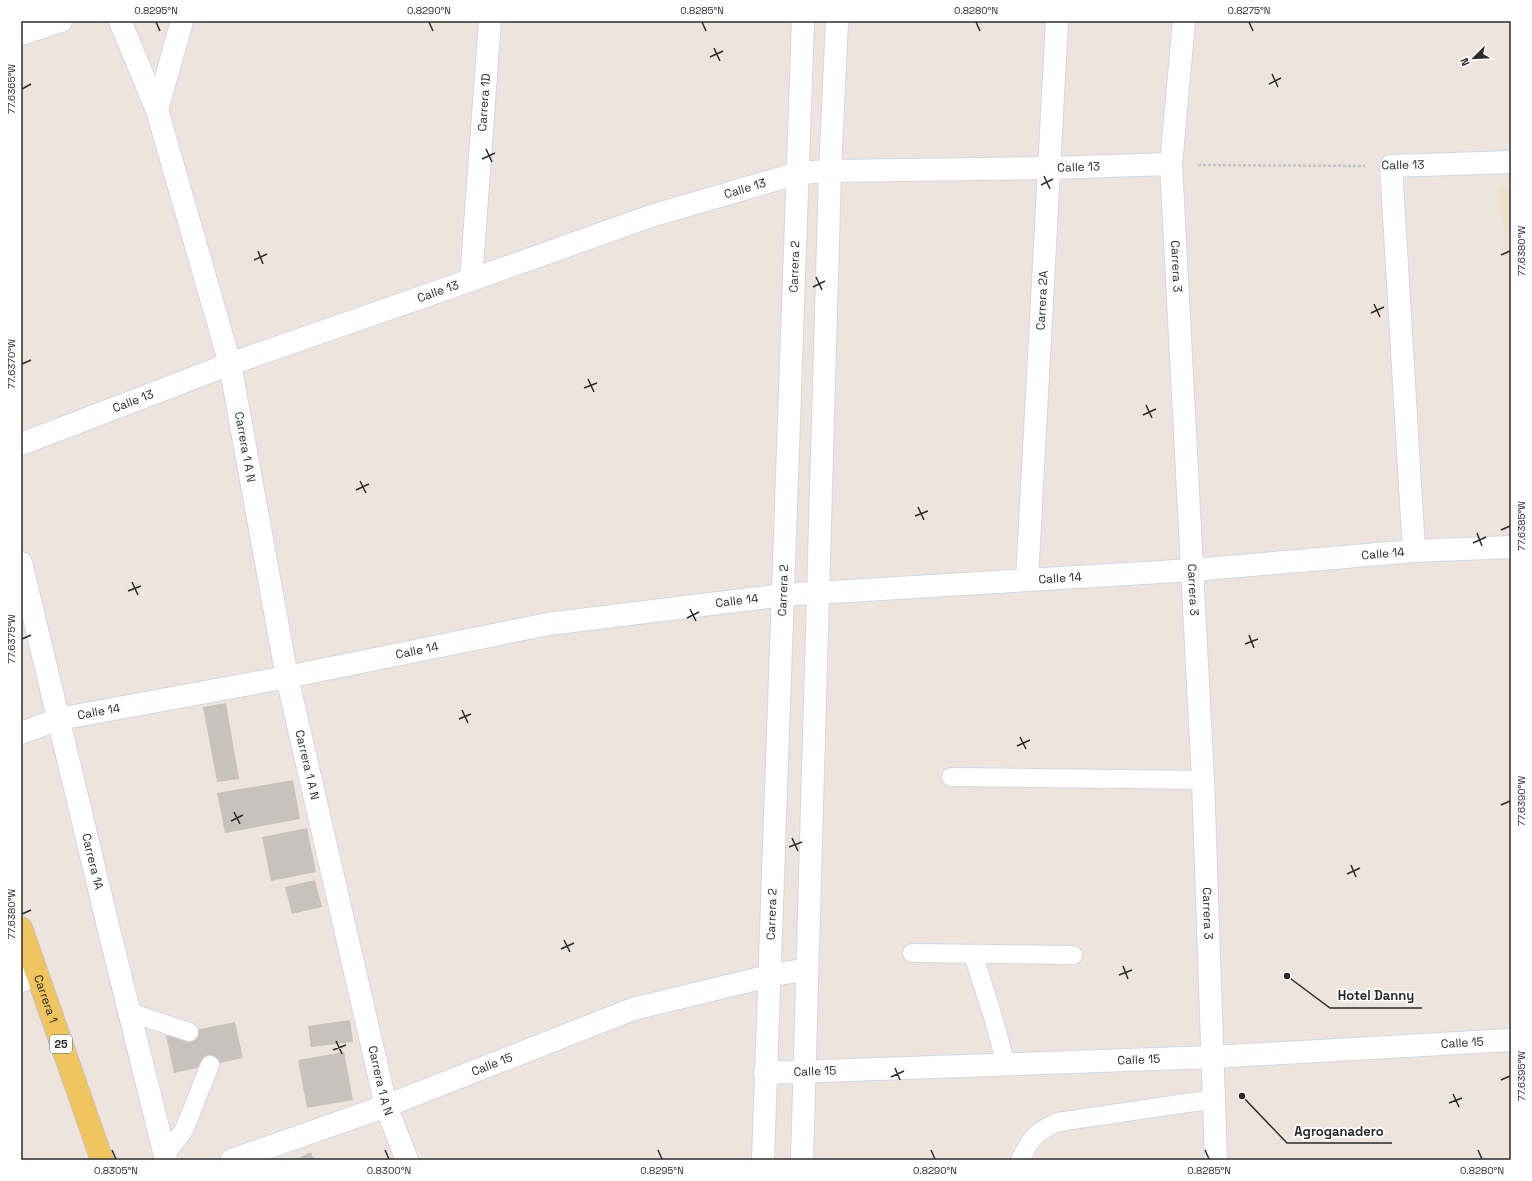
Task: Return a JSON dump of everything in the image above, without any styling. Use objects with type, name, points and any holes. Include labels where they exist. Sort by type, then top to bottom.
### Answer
[{"type":"main road","name":"Carrera 1","points":[[21,928],[29,978],[102,1160]]},
{"type":"street","points":[[21,34],[61,21]]},
{"type":"street","name":"Carrera 1 A N","points":[[120,21],[157,110],[230,364],[287,677],[386,1106],[407,1160]]},
{"type":"street","points":[[157,110],[182,21]]},
{"type":"street","name":"Carrera 1D","points":[[471,280],[490,21]]},
{"type":"street","name":"Carrera 2","points":[[762,1160],[798,173],[802,21]]},
{"type":"street","points":[[802,1160],[830,171],[837,21]]},
{"type":"street","name":"Carrera 2A","points":[[1027,580],[1057,21]]},
{"type":"street","name":"Carrera 3","points":[[1184,21],[1171,164],[1203,780],[1216,1160]]},
{"type":"street","name":"Calle 13","points":[[1391,166],[1511,162]]},
{"type":"street","name":"Calle 13","points":[[21,444],[230,364],[651,216],[798,173],[830,171],[1049,168],[1171,164]]},
{"type":"street","points":[[1391,166],[1414,551]]},
{"type":"street","name":"Calle 14","points":[[21,733],[59,719],[287,677],[548,624],[782,595],[818,592],[1193,570],[1414,551],[1511,547]]},
{"type":"street","name":"Carrera 1A","points":[[21,563],[165,1158]]},
{"type":"street","name":"Calle 15","points":[[232,1160],[386,1106],[633,1009],[769,976],[808,969]]},
{"type":"street","name":"Calle 15","points":[[766,1073],[1212,1057],[1511,1040]]},
{"type":"lane","points":[[950,777],[1203,780]]},
{"type":"lane","points":[[912,953],[1072,955]]},
{"type":"lane","points":[[974,954],[1006,1065]]},
{"type":"lane","points":[[129,1012],[189,1032]]},
{"type":"lane","points":[[165,1158],[184,1130],[210,1065]]},
{"type":"lane","points":[[1020,1160],[1029,1142],[1041,1130],[1058,1122],[1214,1099]]},
{"type":"path","name":"Calle 13","points":[[1171,164],[1391,166]]},
{"type":"shaded area","points":[[1499,187],[1511,187],[1511,299]]},
{"type":"building","points":[[226,703],[239,779],[217,782],[203,707]]},
{"type":"building","points":[[293,780],[300,819],[225,833],[217,793]]},
{"type":"building","points":[[307,828],[316,872],[271,881],[262,837]]},
{"type":"building","points":[[315,880],[322,907],[292,914],[285,887]]},
{"type":"building","points":[[350,1020],[353,1042],[311,1047],[308,1026]]},
{"type":"building","points":[[235,1022],[243,1058],[174,1073],[166,1036]]},
{"type":"building","points":[[344,1052],[353,1100],[307,1108],[298,1060]]},
{"type":"building","points":[[311,1152],[314,1160],[294,1160]]},
{"type":"place","name":"Hotel Danny","points":[[1287,976]]},
{"type":"place","name":"Agroganadero","points":[[1242,1096]]}]
